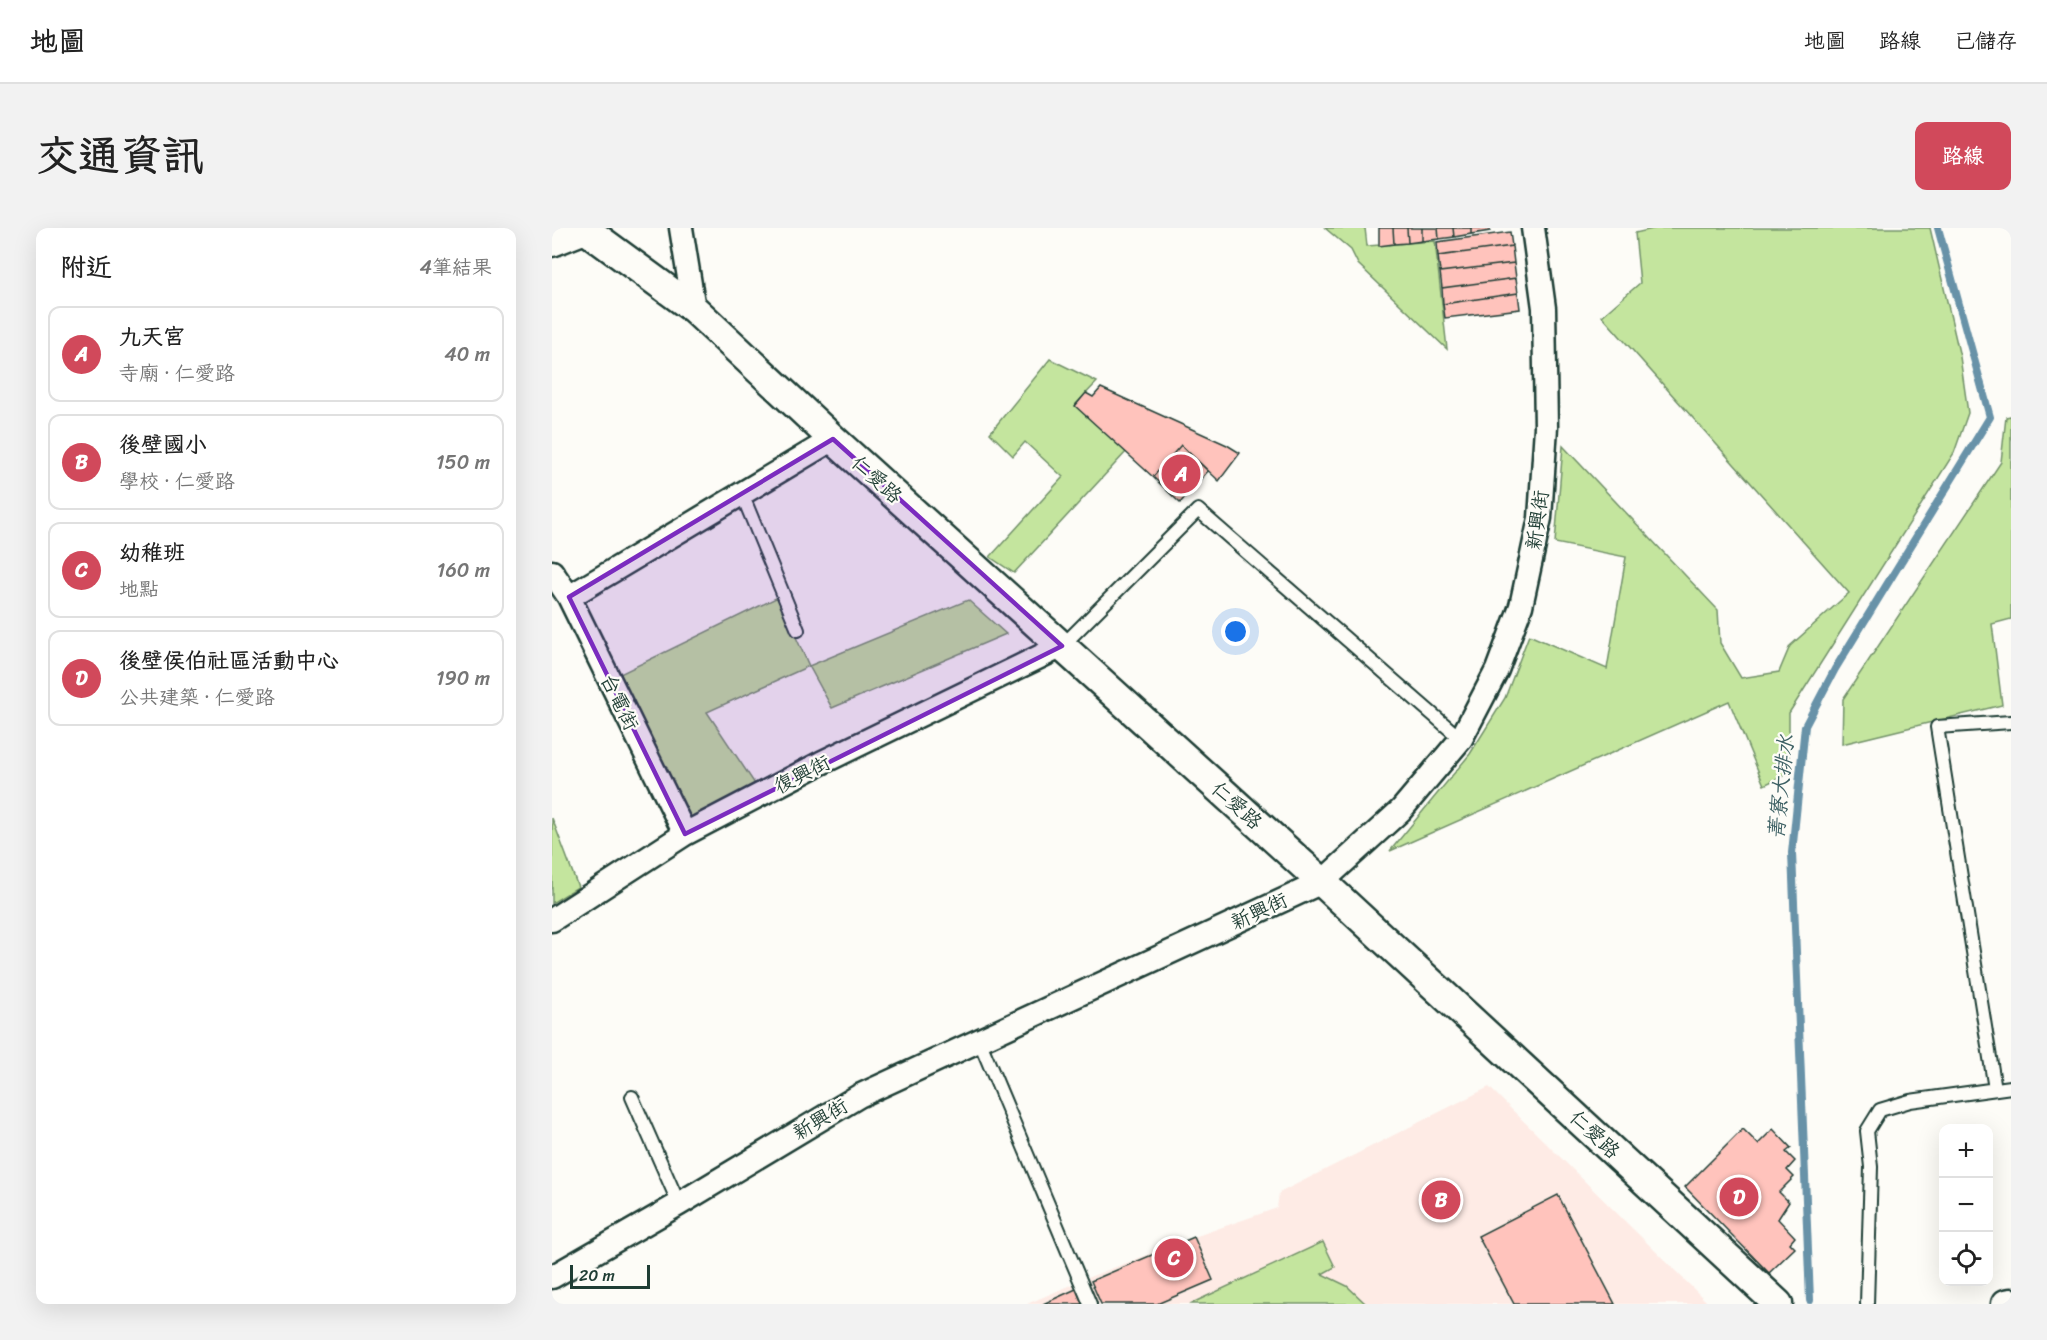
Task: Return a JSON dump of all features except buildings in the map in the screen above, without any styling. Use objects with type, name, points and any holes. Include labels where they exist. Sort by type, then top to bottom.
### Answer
[{"type":"street","points":[[552,242],[586,228]]},
{"type":"street","name":"仁愛路","points":[[586,228],[694,309],[833,439],[1322,882],[1778,1304]]},
{"type":"street","points":[[681,228],[694,309]]},
{"type":"street","name":"新興街","points":[[552,1277],[859,1096],[1322,882],[1401,810],[1461,739],[1497,670],[1521,606],[1540,518],[1546,427],[1544,320],[1533,228]]},
{"type":"street","points":[[569,597],[833,439]]},
{"type":"street","name":"台電街","points":[[552,572],[569,597],[685,834]]},
{"type":"street","name":"復興街","points":[[552,920],[685,834],[821,763],[1062,646]]},
{"type":"street","points":[[2006,1304],[2011,1304]]},
{"type":"lane","points":[[742,494],[798,630]]},
{"type":"lane","points":[[1062,646],[1198,510],[1461,739]]},
{"type":"lane","points":[[1995,1089],[1937,727],[2011,722]]},
{"type":"lane","points":[[979,1040],[1090,1304]]},
{"type":"lane","points":[[1867,1304],[1870,1167],[1867,1131],[1880,1110],[1910,1101],[2011,1087]]},
{"type":"lane","points":[[632,1097],[679,1204]]},
{"type":"highlighted area","points":[[833,439],[1062,646],[685,834],[569,597]]},
{"type":"shaded area","points":[[1489,1087],[1709,1304],[1027,1304],[1092,1276],[1277,1208],[1279,1193]]},
{"type":"green space","points":[[1325,228],[1365,228],[1367,246],[1435,241],[1447,349],[1358,264],[1351,250]]},
{"type":"green space","points":[[1657,228],[1930,228],[1960,357],[1968,413],[1954,453],[1789,713],[1789,773],[1764,785],[1729,701],[1390,851],[1470,754],[1505,698],[1529,635],[1607,669],[1626,557],[1555,543],[1563,446],[1718,610],[1720,643],[1741,678],[1779,672],[1790,646],[1849,593],[1602,316],[1640,283],[1635,233]]},
{"type":"green space","points":[[1050,359],[1097,382],[1076,404],[1126,452],[1014,573],[990,557],[1063,477],[1025,442],[1013,456],[990,433]]},
{"type":"green space","points":[[2011,416],[2011,619],[1992,624],[2002,705],[1842,744],[1843,699],[2001,462],[2006,417]]},
{"type":"green space","points":[[778,597],[809,666],[707,712],[757,787],[694,824],[618,675]]},
{"type":"green space","points":[[968,600],[1006,634],[832,708],[809,666]]},
{"type":"green space","points":[[552,818],[578,887],[552,903]]},
{"type":"green space","points":[[1323,1242],[1335,1267],[1322,1274],[1347,1286],[1366,1304],[1190,1304]]},
{"type":"waterway","name":"菁寮大排水","points":[[1810,1300],[1792,853],[1805,726],[1835,669],[1990,417],[1938,228]]},
{"type":"place","name":"九天宮","points":[[1181,474]]},
{"type":"place","name":"後壁侯伯社區活動中心","points":[[1739,1197]]},
{"type":"place","name":"後壁國小","points":[[1441,1200]]},
{"type":"place","name":"幼稚班","points":[[1174,1258]]}]
